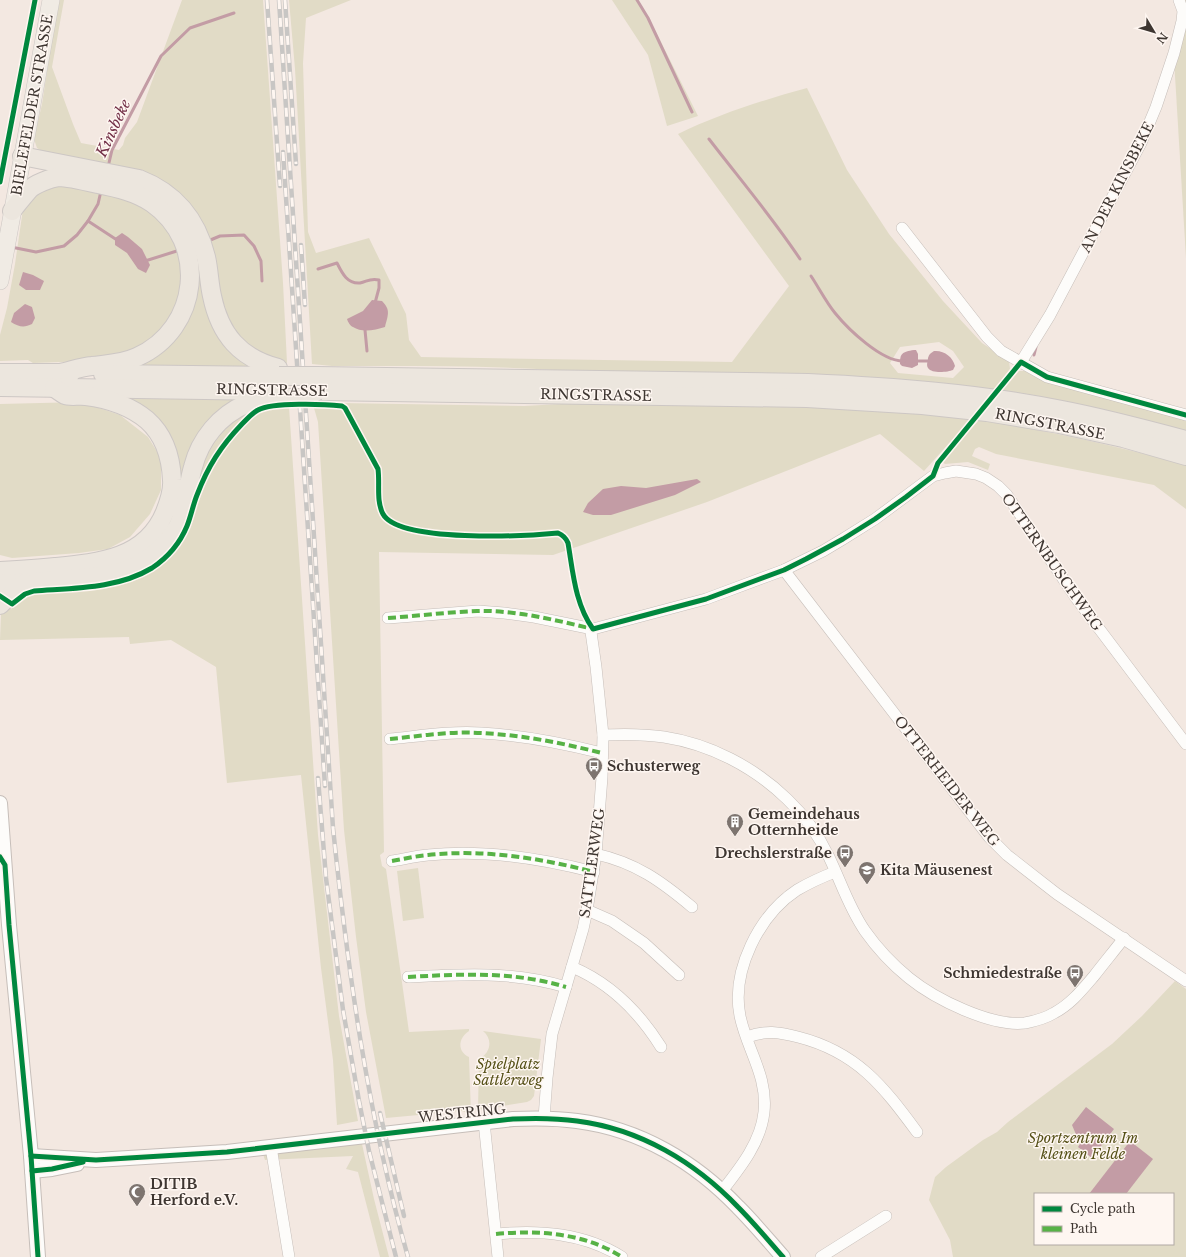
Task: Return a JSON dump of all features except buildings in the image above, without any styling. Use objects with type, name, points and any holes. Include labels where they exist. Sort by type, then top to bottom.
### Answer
[{"type":"highway","points":[[0,571],[88,564],[117,557],[136,548],[152,534],[162,520],[169,503],[172,484],[172,464],[167,448],[159,435],[137,412],[122,404],[106,399],[66,395],[57,381],[90,366],[118,363],[137,357],[156,346],[170,333],[180,318],[187,300],[194,246],[189,217],[178,203],[148,182],[139,179],[117,181],[21,162]]},
{"type":"highway","points":[[21,162],[60,177]]},
{"type":"highway","points":[[12,211],[30,189],[44,182],[60,177],[95,177]]},
{"type":"highway","points":[[0,584],[96,576],[122,572],[140,565],[168,542],[177,527],[184,508],[193,466],[200,447],[209,434],[219,422],[233,412],[247,404],[262,400],[282,382],[265,364],[253,359],[232,342],[223,330],[216,316],[207,259],[194,246]]},
{"type":"highway","name":"RINGSTRASSE","points":[[1,380],[282,382],[807,398],[915,404],[986,405],[1061,410],[1127,424],[1186,440]]},
{"type":"highway","name":"RINGSTRASSE","points":[[986,405],[1059,424],[1123,438],[1186,456]]},
{"type":"highway","points":[[0,605],[14,591],[25,583]]},
{"type":"main road","name":"BIELEFELDER STRASSE","points":[[0,281],[51,0]]},
{"type":"street","name":"AN DER KINSBEKE","points":[[1021,362],[1050,315],[1141,143],[1156,107],[1174,53],[1183,11],[1179,0]]},
{"type":"street","points":[[902,228],[987,337],[1001,351],[1047,377],[1186,415]]},
{"type":"street","name":"OTTERNBUSCHWEG","points":[[593,629],[706,599],[784,570],[823,551],[875,519],[933,476],[956,471],[976,474],[986,478],[998,486],[1007,495],[1105,639],[1186,744]]},
{"type":"street","name":"OTTERHEIDER WEG","points":[[784,570],[988,837],[1007,855],[1031,874],[1186,981]]},
{"type":"street","points":[[388,618],[485,611],[534,617],[593,629]]},
{"type":"street","name":"SATTLERWEG","points":[[544,1118],[552,1034],[587,910],[596,854],[603,735],[591,632],[593,629]]},
{"type":"street","points":[[390,739],[451,733],[511,735],[554,742],[602,753]]},
{"type":"street","points":[[603,735],[645,735],[664,737],[686,742],[713,751],[736,762],[770,784],[792,804],[822,843],[850,904],[864,930],[878,948],[898,968],[925,990],[969,1012],[996,1020],[1013,1023],[1025,1023],[1053,1014],[1075,998],[1124,938]]},
{"type":"street","points":[[0,803],[2,865],[31,1156],[38,1257]]},
{"type":"street","points":[[392,861],[429,855],[476,853],[506,855],[556,862],[594,872]]},
{"type":"street","points":[[596,854],[614,858],[646,873],[662,883],[692,907]]},
{"type":"street","points":[[722,1191],[736,1174],[758,1137],[764,1112],[764,1084],[740,1015],[739,997],[743,969],[748,951],[762,924],[782,902],[797,890],[835,872]]},
{"type":"street","points":[[587,910],[612,921],[644,943],[679,975]]},
{"type":"street","points":[[572,967],[587,973],[618,996],[649,1028],[660,1047]]},
{"type":"street","points":[[408,977],[465,974],[502,975],[548,982],[566,987]]},
{"type":"street","points":[[747,1037],[758,1033],[778,1033],[809,1040],[836,1051],[875,1079],[887,1092],[917,1132]]},
{"type":"street","name":"WESTRING","points":[[31,1156],[96,1160],[227,1152],[484,1122],[544,1118],[576,1120],[601,1125],[634,1135],[670,1152],[722,1191],[739,1207],[783,1257]]},
{"type":"street","points":[[484,1122],[498,1257]]},
{"type":"street","points":[[271,1147],[289,1257]]},
{"type":"street","name":"WESTRING","points":[[32,1171],[52,1169],[96,1160]]},
{"type":"street","points":[[821,1257],[886,1216]]},
{"type":"street","points":[[496,1234],[536,1232],[576,1237],[596,1243],[622,1257]]},
{"type":"green space","points":[[58,0],[64,0],[52,67],[73,124],[81,143],[119,150],[123,145],[125,138],[137,122],[182,0],[263,0],[283,283],[287,363],[257,355],[224,319],[205,233],[37,148],[34,139],[42,104]]},
{"type":"green space","points":[[289,0],[351,0],[306,18],[303,63],[308,232],[316,253],[369,238],[406,314],[409,340],[421,357],[732,362],[789,286],[678,134],[741,108],[807,88],[847,170],[889,234],[943,301],[982,343],[1009,361],[1010,369],[994,390],[607,374],[538,369],[435,366],[332,366],[312,364],[295,69]],"holes":[[[939,342],[953,351],[964,367],[953,378],[898,373],[890,363],[900,347]]]},
{"type":"green space","points":[[612,0],[638,0],[657,34],[698,116],[667,126],[648,55]]},
{"type":"green space","points":[[1184,0],[1186,0],[1186,258],[1174,59]]},
{"type":"green space","points":[[57,183],[126,199],[147,209],[159,220],[173,238],[182,268],[180,291],[173,312],[155,337],[132,351],[89,361],[33,363],[28,360],[0,361],[0,335],[7,308],[23,209],[35,193]]},
{"type":"green space","points":[[200,255],[207,300],[265,370],[121,368],[159,351],[196,269]]},
{"type":"green space","points":[[1017,371],[1026,371],[1186,421],[1186,433],[1000,392]]},
{"type":"green space","points":[[101,394],[258,396],[222,414],[180,508],[161,542],[90,569],[156,536],[170,444]]},
{"type":"green space","points":[[616,401],[773,403],[930,414],[971,419],[924,471],[880,434],[707,502],[553,555],[379,552],[384,852],[380,855],[382,866],[386,869],[409,1032],[469,1029],[463,1037],[460,1045],[462,1052],[469,1057],[471,1114],[462,1111],[386,1118],[366,1012],[344,830],[318,422],[314,408],[334,409],[339,403],[524,406]]},
{"type":"green space","points":[[81,402],[120,415],[148,437],[161,458],[161,490],[150,514],[130,537],[108,549],[79,553],[12,558],[0,555],[0,404]]},
{"type":"green space","points":[[259,407],[238,424],[220,445],[206,468],[194,493],[189,514],[183,529],[172,546],[157,561],[147,568],[124,578],[99,583],[37,589],[25,593],[14,600],[12,599],[18,594],[37,586],[99,581],[123,576],[141,569],[154,561],[179,532],[186,518],[201,458],[207,445],[216,432],[232,418],[247,410]]},
{"type":"green space","points":[[289,407],[318,835],[339,1016],[358,1121],[337,1125],[333,1060],[321,968],[301,775],[227,783],[216,667],[171,640],[130,644],[129,637],[0,640],[1,614],[6,605],[11,609],[29,595],[112,586],[137,579],[156,569],[167,560],[179,546],[188,530],[201,491],[228,443],[257,413],[272,408]]},
{"type":"green space","points":[[979,420],[1109,445],[1186,464],[1186,509],[1154,485],[996,454],[979,447],[975,449],[972,456],[990,464],[988,470],[968,462],[945,464],[941,461]]},
{"type":"green space","points":[[418,868],[424,918],[403,921],[397,871]]},
{"type":"green space","name":"Sportzentrum Im kleinen Felde","points":[[1175,981],[1186,989],[1186,1257],[953,1257],[950,1240],[929,1200],[935,1177],[946,1167],[983,1140],[997,1132],[1008,1122],[1112,1044],[1142,1016]]},
{"type":"green space","name":"Spielplatz Sattlerweg","points":[[483,1031],[541,1039],[534,1096],[531,1100],[527,1102],[478,1110],[479,1059],[486,1053],[489,1046],[488,1038]]},
{"type":"green space","points":[[362,1144],[389,1257],[380,1257],[358,1172],[346,1169],[353,1156],[265,1160],[263,1154]]},
{"type":"shaded area","points":[[122,233],[142,249],[150,265],[146,273],[138,269],[127,253],[115,245],[115,238]]},
{"type":"shaded area","points":[[23,272],[44,281],[40,290],[26,290],[19,285]]},
{"type":"shaded area","points":[[372,300],[382,301],[387,307],[388,313],[385,327],[373,330],[360,330],[351,326],[347,319],[363,311]]},
{"type":"shaded area","points":[[25,304],[32,307],[35,318],[32,324],[22,326],[11,322],[14,313]]},
{"type":"shaded area","points":[[916,350],[918,354],[918,365],[912,368],[902,366],[900,364],[901,355],[904,352]]},
{"type":"shaded area","points":[[934,351],[945,353],[950,357],[955,366],[953,370],[936,372],[928,368],[928,357]]},
{"type":"shaded area","points":[[697,479],[701,482],[675,495],[611,515],[593,515],[583,512],[588,503],[603,489],[621,486],[646,488]]},
{"type":"shaded area","points":[[1086,1107],[1114,1129],[1092,1158],[1078,1147],[1080,1144],[1072,1125]]},
{"type":"shaded area","points":[[1130,1141],[1153,1159],[1127,1193],[1090,1193]]},
{"type":"waterway","points":[[637,0],[648,18],[692,112]]},
{"type":"waterway","name":"Kinsbeke","points":[[108,167],[112,150],[161,56],[190,28],[234,13]]},
{"type":"waterway","points":[[709,139],[767,213],[800,259]]},
{"type":"waterway","name":"Kinsbeke","points":[[11,247],[36,252],[64,246],[77,235],[88,221],[98,204],[101,191]]},
{"type":"waterway","points":[[88,221],[117,240]]},
{"type":"waterway","points":[[208,241],[220,236],[244,235],[254,246],[261,261],[262,281]]},
{"type":"waterway","points":[[145,261],[180,250]]},
{"type":"waterway","points":[[318,269],[337,263],[348,280],[352,282],[360,283],[376,279],[379,280],[379,288],[375,303]]},
{"type":"waterway","points":[[811,276],[832,309],[857,335],[866,343],[886,356],[895,360],[904,361]]},
{"type":"waterway","points":[[366,327],[367,351]]},
{"type":"waterway","points":[[1034,355],[1036,347]]},
{"type":"waterway","points":[[914,361],[928,361]]},
{"type":"railway","points":[[267,0],[280,186]]},
{"type":"railway","points":[[279,0],[333,828],[345,936],[361,1044],[382,1151],[408,1257]]},
{"type":"railway","points":[[285,0],[296,164]]},
{"type":"railway","points":[[283,152],[325,786]]},
{"type":"railway","points":[[301,245],[305,305]]},
{"type":"railway","points":[[318,778],[326,878],[343,1010],[369,1151],[396,1257]]},
{"type":"railway","points":[[380,1113],[404,1216]]},
{"type":"marked path","points":[[388,618],[455,612],[492,611],[535,616],[593,629]]},
{"type":"marked path","points":[[390,739],[447,733],[481,733],[542,740],[602,753]]},
{"type":"marked path","points":[[392,861],[424,855],[449,853],[491,854],[533,859],[594,872]]},
{"type":"marked path","points":[[408,977],[448,975],[507,976],[527,978],[566,987]]},
{"type":"marked path","points":[[496,1234],[545,1233],[561,1235],[592,1243],[622,1257]]},
{"type":"cycle path","points":[[0,182],[35,0]]},
{"type":"cycle path","points":[[0,596],[12,604],[25,594],[34,591],[80,588],[110,584],[139,575],[152,568],[168,555],[181,538],[187,526],[201,485],[221,448],[248,418],[258,410],[265,407],[299,404],[342,406],[345,408],[378,469],[379,498],[383,514],[394,523],[413,530],[437,534],[493,536],[558,533],[561,535],[568,543],[578,598],[593,629],[706,599],[784,570],[843,539],[875,519],[933,476],[938,463],[1021,362],[1047,377],[1186,415]]},
{"type":"cycle path","points":[[0,857],[5,865],[9,925],[31,1156],[38,1257]]},
{"type":"cycle path","points":[[31,1156],[96,1160],[227,1152],[513,1119],[545,1118],[577,1121],[623,1131],[665,1150],[685,1162],[704,1176],[738,1207],[783,1257]]},
{"type":"cycle path","points":[[32,1171],[52,1169],[83,1162]]},
{"type":"place","name":"Schusterweg","points":[[594,781]]},
{"type":"place","name":"Gemeindehaus Otternheide","points":[[735,837]]},
{"type":"place","name":"Drechslerstraße","points":[[845,868]]},
{"type":"place","name":"Kita Mäusenest","points":[[867,885]]},
{"type":"place","name":"Schmiedestraße","points":[[1075,988]]},
{"type":"place","name":"DITIB Herford e.V.","points":[[137,1207]]}]
